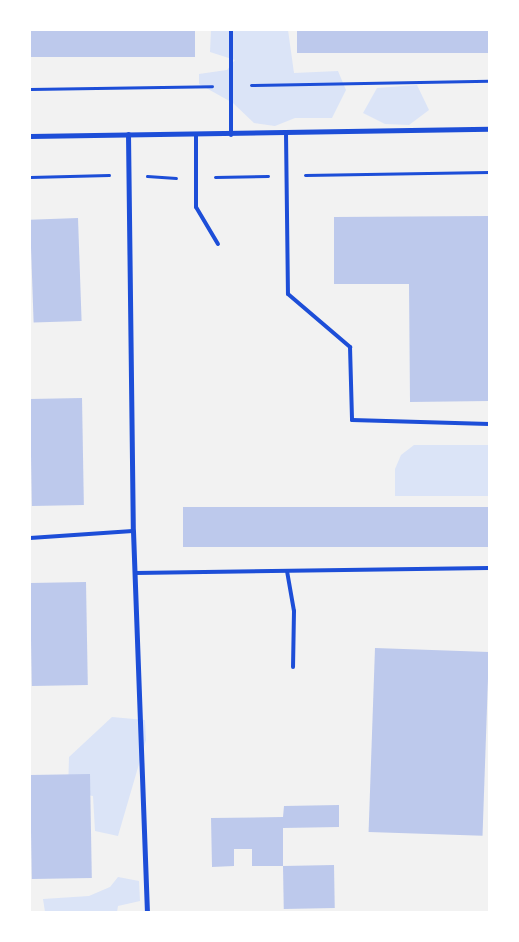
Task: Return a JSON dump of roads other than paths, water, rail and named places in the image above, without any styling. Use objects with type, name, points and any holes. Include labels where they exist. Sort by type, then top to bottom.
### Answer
[{"type":"street","points":[[30,136],[196,135],[489,129]]},
{"type":"street","points":[[128,134],[127,174],[133,531],[147,912]]},
{"type":"lane","points":[[231,30],[231,134]]},
{"type":"lane","points":[[286,133],[288,294],[350,347],[352,420],[489,424]]},
{"type":"lane","points":[[196,135],[196,207],[218,244]]},
{"type":"lane","points":[[30,538],[133,531]]},
{"type":"lane","points":[[135,573],[489,568]]},
{"type":"lane","points":[[287,572],[294,611],[293,666]]}]
